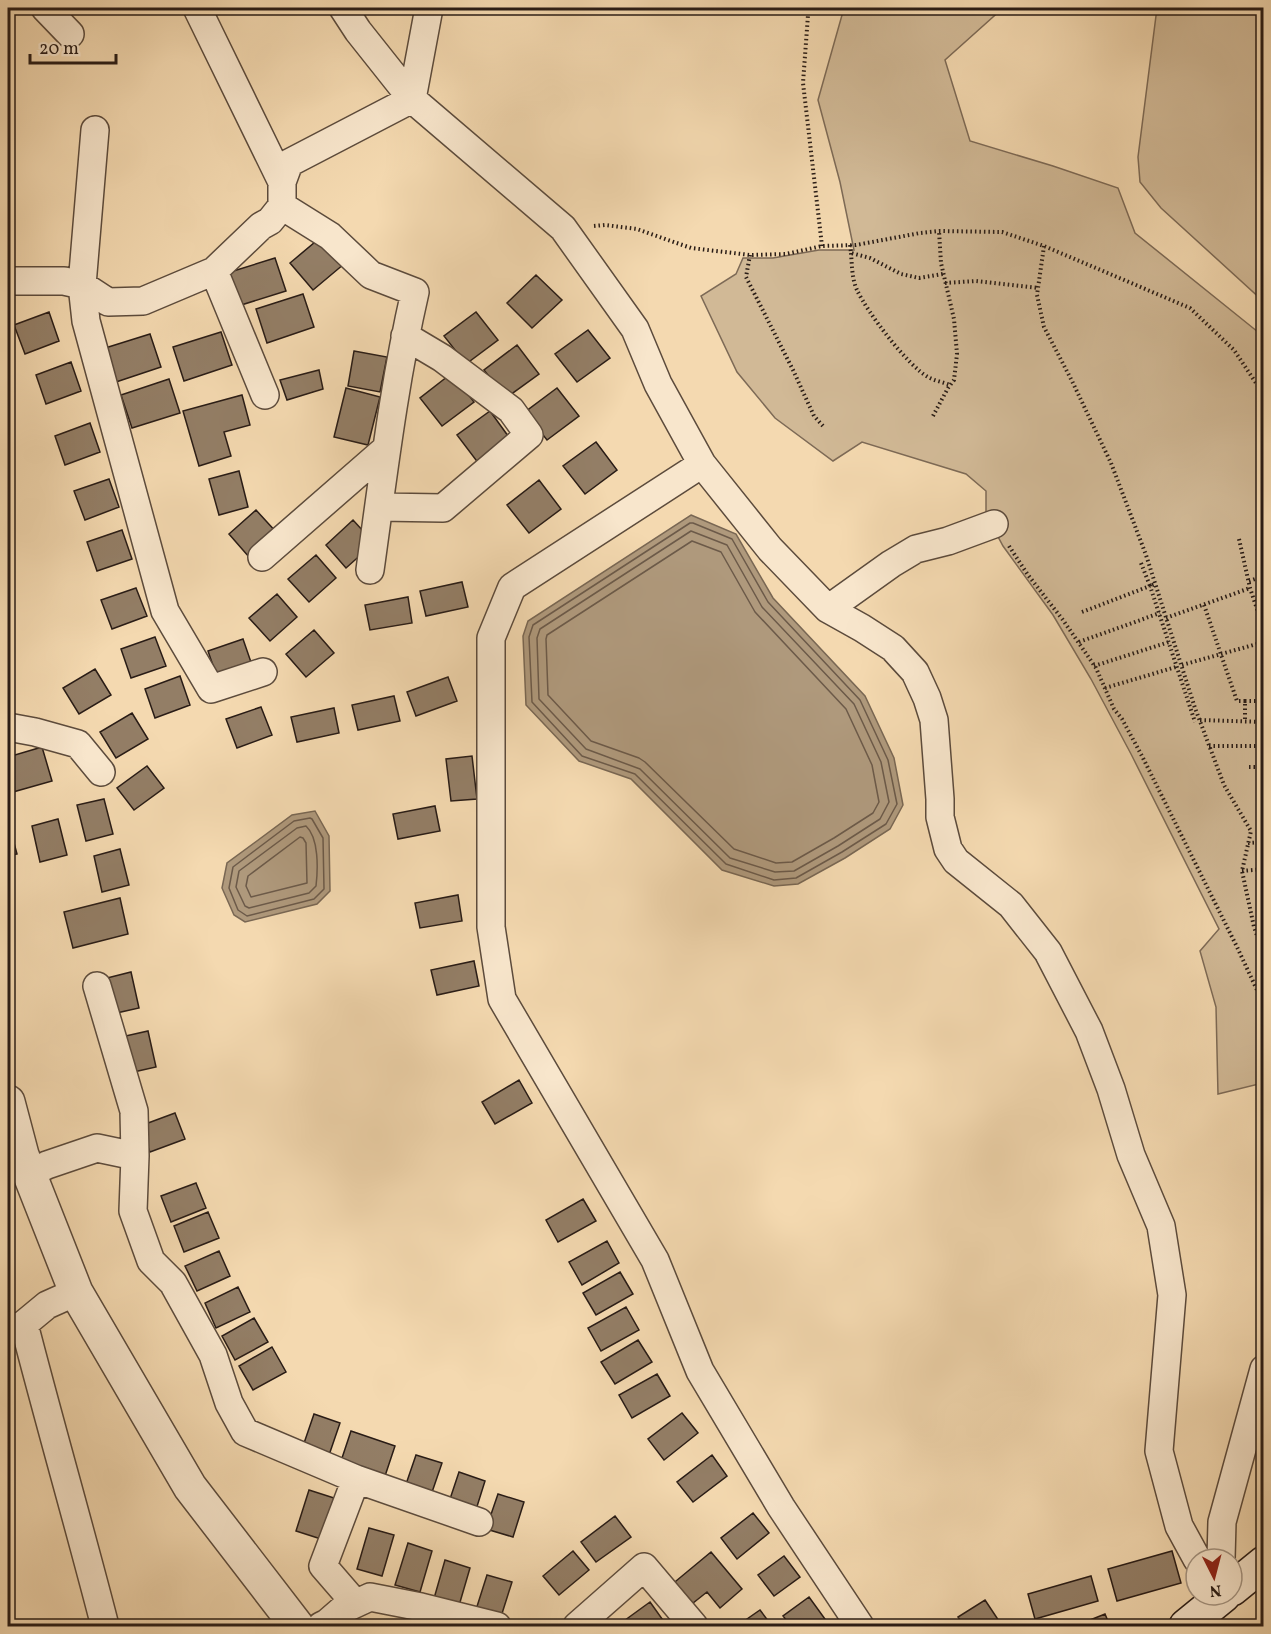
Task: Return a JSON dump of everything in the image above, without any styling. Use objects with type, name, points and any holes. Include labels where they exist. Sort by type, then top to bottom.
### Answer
[{"type":"street","points":[[45,8],[70,34]]},
{"type":"street","points":[[197,8],[282,194],[330,236],[370,276],[415,292],[405,336],[370,570]]},
{"type":"street","points":[[344,8],[358,31],[412,99],[563,228],[635,329],[658,384],[702,464],[770,549],[828,609],[893,648],[915,672],[934,720],[940,817],[948,849],[957,861],[1011,905],[1048,952],[1089,1031],[1111,1089],[1131,1155],[1161,1226],[1172,1295],[1159,1451],[1179,1526],[1190,1547]]},
{"type":"street","points":[[412,99],[429,8]]},
{"type":"street","points":[[8,280],[64,281],[82,285],[108,302],[143,301],[214,271],[261,226],[270,221],[282,194],[289,163],[412,99]]},
{"type":"street","points":[[95,130],[82,285],[86,321],[165,611],[212,689],[264,672]]},
{"type":"street","points":[[214,271],[265,395]]},
{"type":"street","points":[[379,507],[443,508],[529,435],[511,410],[442,358],[405,336]]},
{"type":"street","points":[[262,557],[387,448]]},
{"type":"street","points":[[702,464],[512,587],[491,638],[491,927],[502,999],[655,1260],[700,1371],[781,1507],[860,1626]]},
{"type":"street","points":[[828,609],[916,549],[948,541],[994,524]]},
{"type":"street","points":[[8,727],[78,744],[101,772]]},
{"type":"street","points":[[98,986],[134,1111],[133,1211],[152,1261],[173,1283],[213,1355],[229,1403],[245,1432],[356,1479],[479,1522]]},
{"type":"street","points":[[8,1102],[20,1163],[76,1292],[190,1487],[297,1626]]},
{"type":"street","points":[[20,1163],[47,1165],[97,1148],[135,1156]]},
{"type":"street","points":[[76,1292],[47,1305],[16,1328],[48,1417],[77,1516],[105,1626]]},
{"type":"street","points":[[1221,1547],[1222,1522],[1263,1370]]},
{"type":"street","points":[[356,1479],[323,1566],[356,1604]]},
{"type":"street","points":[[1244,1578],[1263,1563]]},
{"type":"street","points":[[577,1626],[644,1567],[694,1626]]},
{"type":"street","points":[[321,1626],[342,1610],[370,1597],[497,1626]]},
{"type":"street","points":[[1186,1626],[1208,1607]]},
{"type":"path","points":[[811,8],[808,15],[803,83],[822,246]]},
{"type":"path","points":[[563,228],[605,225],[637,229],[691,248],[750,255],[786,254],[822,246],[850,246],[939,231],[1002,232],[1044,246],[1190,308],[1234,350],[1263,395]]},
{"type":"path","points":[[933,416],[954,380],[957,354],[954,319],[943,274],[939,231]]},
{"type":"path","points":[[850,246],[852,271],[857,290],[869,310],[900,352],[917,370],[930,379],[950,385]]},
{"type":"path","points":[[1044,246],[1037,296],[1044,327],[1110,464],[1146,555],[1168,642],[1174,652]]},
{"type":"path","points":[[851,253],[870,258],[901,274],[919,278],[943,274]]},
{"type":"path","points":[[750,255],[746,277],[814,416],[823,426]]},
{"type":"path","points":[[945,283],[976,281],[1038,288]]},
{"type":"path","points":[[994,524],[1094,666],[1114,709],[1122,718],[1142,756],[1237,947],[1263,1005]]},
{"type":"path","points":[[1239,539],[1250,588],[1263,630]]},
{"type":"path","points":[[1142,564],[1166,618],[1174,652],[1197,721],[1224,785],[1251,831],[1242,871],[1254,927],[1263,955]]},
{"type":"path","points":[[1249,581],[1263,576]]},
{"type":"path","points":[[1082,612],[1155,584]]},
{"type":"path","points":[[1166,618],[1250,588]]},
{"type":"path","points":[[1204,605],[1237,701],[1263,701]]},
{"type":"path","points":[[1079,642],[1162,613]]},
{"type":"path","points":[[1094,666],[1168,642]]},
{"type":"path","points":[[1105,688],[1263,642]]},
{"type":"path","points":[[1245,701],[1245,721]]},
{"type":"path","points":[[1197,721],[1263,722]]},
{"type":"path","points":[[1209,746],[1263,746]]},
{"type":"path","points":[[1249,767],[1263,767]]},
{"type":"path","points":[[1248,843],[1263,842]]},
{"type":"path","points":[[1242,871],[1263,869]]},
{"type":"shaded area","points":[[844,8],[1003,8],[945,60],[970,141],[1118,188],[1135,233],[1263,336],[1263,1083],[1218,1094],[1216,1007],[1200,951],[1219,929],[1091,679],[1053,615],[1003,546],[986,514],[986,491],[966,474],[862,442],[833,461],[775,418],[737,372],[701,296],[736,274],[743,258],[773,258],[819,250],[854,250],[840,182],[818,100]]},
{"type":"shaded area","points":[[1157,8],[1263,8],[1263,301],[1161,208],[1140,182],[1138,157]]},
{"type":"water","points":[[691,515],[736,534],[773,598],[865,696],[894,758],[903,805],[890,829],[845,858],[798,884],[774,886],[722,870],[631,779],[579,761],[526,705],[523,636],[528,621]]},
{"type":"water","points":[[315,811],[329,836],[330,891],[317,904],[245,922],[234,915],[222,888],[227,863],[292,815]]},
{"type":"building","points":[[321,237],[344,264],[313,290],[290,263]]},
{"type":"building","points":[[275,258],[286,291],[238,306],[227,273]]},
{"type":"building","points":[[536,275],[562,300],[532,328],[507,303]]},
{"type":"building","points":[[303,294],[314,327],[267,343],[256,309]]},
{"type":"building","points":[[49,312],[59,341],[25,354],[14,325]]},
{"type":"building","points":[[476,312],[498,340],[466,364],[444,336]]},
{"type":"building","points":[[588,330],[610,358],[577,382],[555,354]]},
{"type":"building","points":[[221,332],[232,365],[184,381],[173,347]]},
{"type":"building","points":[[150,334],[161,367],[113,383],[102,349]]},
{"type":"building","points":[[517,345],[539,374],[506,398],[484,370]]},
{"type":"building","points":[[354,351],[387,357],[380,392],[348,386]]},
{"type":"building","points":[[71,362],[81,391],[46,404],[36,375]]},
{"type":"building","points":[[319,370],[323,389],[287,400],[280,380]]},
{"type":"building","points":[[452,373],[474,402],[442,426],[420,398]]},
{"type":"building","points":[[169,379],[180,413],[132,428],[121,395]]},
{"type":"building","points":[[346,388],[380,397],[368,445],[334,437]]},
{"type":"building","points":[[557,388],[579,416],[547,440],[525,412]]},
{"type":"building","points":[[242,395],[250,425],[224,432],[231,456],[199,466],[183,411]]},
{"type":"building","points":[[490,411],[511,440],[479,464],[457,435]]},
{"type":"building","points":[[90,423],[100,452],[65,465],[55,436]]},
{"type":"building","points":[[596,442],[617,470],[585,494],[563,466]]},
{"type":"building","points":[[239,471],[248,507],[219,515],[209,479]]},
{"type":"building","points":[[109,479],[119,507],[85,520],[74,491]]},
{"type":"building","points":[[539,480],[561,509],[529,533],[507,505]]},
{"type":"building","points":[[256,510],[277,533],[249,557],[229,534]]},
{"type":"building","points":[[353,520],[374,543],[346,568],[326,545]]},
{"type":"building","points":[[122,530],[132,559],[97,571],[87,542]]},
{"type":"building","points":[[316,555],[336,578],[309,602],[288,579]]},
{"type":"building","points":[[462,582],[468,607],[426,616],[420,591]]},
{"type":"building","points":[[136,588],[147,616],[112,629],[101,600]]},
{"type":"building","points":[[277,594],[297,617],[270,641],[249,618]]},
{"type":"building","points":[[408,597],[412,623],[370,630],[365,605]]},
{"type":"building","points":[[314,630],[334,653],[306,677],[286,654]]},
{"type":"building","points":[[155,637],[166,666],[131,678],[121,649]]},
{"type":"building","points":[[243,639],[253,668],[218,680],[208,651]]},
{"type":"building","points":[[95,669],[111,695],[79,714],[63,688]]},
{"type":"building","points":[[180,676],[190,705],[155,718],[145,689]]},
{"type":"building","points":[[448,677],[457,701],[416,716],[407,692]]},
{"type":"building","points":[[394,696],[400,721],[358,730],[352,705]]},
{"type":"building","points":[[261,707],[272,735],[237,748],[226,719]]},
{"type":"building","points":[[334,708],[339,733],[297,742],[291,717]]},
{"type":"building","points":[[132,713],[148,739],[116,758],[100,732]]},
{"type":"building","points":[[42,747],[52,781],[13,792],[8,773],[8,757]]},
{"type":"building","points":[[472,756],[477,799],[451,801],[446,759]]},
{"type":"building","points":[[147,766],[164,788],[134,810],[117,788]]},
{"type":"building","points":[[104,799],[113,834],[86,841],[77,805]]},
{"type":"building","points":[[435,806],[440,831],[398,839],[393,814]]},
{"type":"building","points":[[58,819],[67,855],[40,862],[32,826]]},
{"type":"building","points":[[8,821],[17,854],[8,856]]},
{"type":"building","points":[[120,849],[129,885],[102,892],[94,856]]},
{"type":"building","points":[[458,895],[462,921],[420,928],[415,903]]},
{"type":"building","points":[[120,898],[128,934],[73,948],[64,912]]},
{"type":"building","points":[[474,961],[479,986],[437,995],[431,970]]},
{"type":"building","points":[[131,972],[139,1008],[112,1014],[103,979]]},
{"type":"building","points":[[148,1031],[156,1067],[129,1073],[121,1037]]},
{"type":"building","points":[[519,1080],[532,1103],[495,1124],[482,1102]]},
{"type":"building","points":[[175,1113],[185,1139],[150,1152],[140,1126]]},
{"type":"building","points":[[196,1183],[206,1208],[171,1222],[161,1196]]},
{"type":"building","points":[[583,1199],[596,1221],[558,1242],[546,1220]]},
{"type":"building","points":[[208,1212],[219,1238],[184,1252],[174,1226]]},
{"type":"building","points":[[607,1241],[619,1263],[582,1285],[569,1262]]},
{"type":"building","points":[[219,1251],[230,1276],[197,1291],[185,1266]]},
{"type":"building","points":[[620,1272],[633,1294],[596,1315],[583,1293]]},
{"type":"building","points":[[238,1287],[250,1312],[216,1328],[205,1303]]},
{"type":"building","points":[[626,1307],[639,1330],[601,1351],[588,1328]]},
{"type":"building","points":[[254,1318],[268,1342],[235,1360],[222,1336]]},
{"type":"building","points":[[638,1340],[652,1362],[615,1384],[601,1362]]},
{"type":"building","points":[[272,1347],[286,1372],[253,1390],[239,1366]]},
{"type":"building","points":[[657,1374],[670,1396],[632,1418],[619,1395]]},
{"type":"building","points":[[682,1413],[698,1433],[664,1460],[648,1439]]},
{"type":"building","points":[[314,1414],[340,1423],[328,1458],[302,1449]]},
{"type":"building","points":[[351,1431],[395,1446],[384,1479],[340,1464]]},
{"type":"building","points":[[416,1455],[442,1463],[430,1498],[404,1490]]},
{"type":"building","points":[[712,1455],[727,1476],[693,1502],[677,1482]]},
{"type":"building","points":[[459,1472],[485,1481],[474,1516],[447,1508]]},
{"type":"building","points":[[309,1490],[334,1498],[321,1539],[296,1531]]},
{"type":"building","points":[[498,1494],[524,1502],[513,1537],[486,1529]]},
{"type":"building","points":[[753,1513],[769,1533],[737,1559],[721,1538]]},
{"type":"building","points":[[615,1516],[631,1537],[596,1562],[581,1542]]},
{"type":"building","points":[[369,1528],[394,1535],[382,1576],[357,1569]]},
{"type":"building","points":[[408,1543],[432,1551],[420,1592],[395,1585]]},
{"type":"building","points":[[573,1551],[589,1570],[559,1595],[543,1576]]},
{"type":"building","points":[[1172,1551],[1181,1583],[1117,1601],[1108,1569]]},
{"type":"building","points":[[711,1552],[742,1589],[720,1608],[707,1592],[688,1607],[670,1586]]},
{"type":"building","points":[[784,1556],[800,1577],[774,1596],[758,1575]]},
{"type":"building","points":[[445,1560],[470,1568],[458,1609],[433,1602]]},
{"type":"building","points":[[487,1575],[512,1582],[499,1623],[474,1616]]},
{"type":"building","points":[[1091,1576],[1098,1601],[1035,1619],[1028,1594]]},
{"type":"building","points":[[809,1597],[825,1619],[814,1626],[791,1626],[783,1616]]},
{"type":"building","points":[[985,1600],[999,1621],[991,1626],[964,1626],[958,1617]]},
{"type":"building","points":[[650,1602],[665,1623],[660,1626],[617,1626]]},
{"type":"building","points":[[760,1610],[772,1626],[737,1626]]},
{"type":"building","points":[[1105,1614],[1110,1626],[1075,1626]]}]
